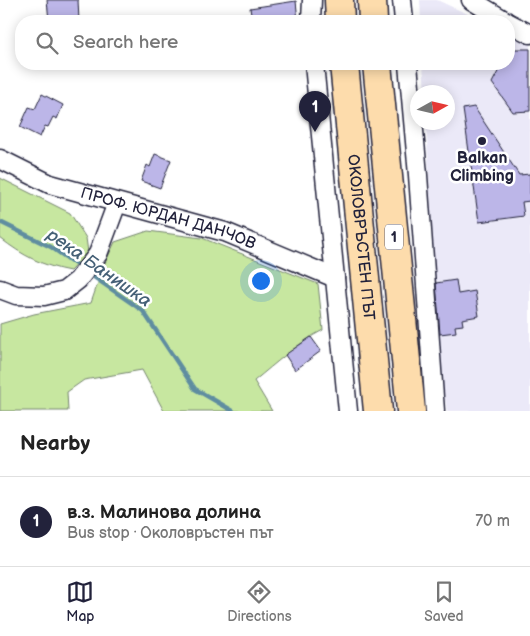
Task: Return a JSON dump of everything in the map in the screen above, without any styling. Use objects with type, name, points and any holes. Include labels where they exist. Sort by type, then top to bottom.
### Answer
[{"type":"highway","points":[[339,0],[340,15]]},
{"type":"highway","points":[[372,0],[373,15]]},
{"type":"highway","name":"ОКОЛОВРЪСТЕН ПЪТ","points":[[345,70],[378,411]]},
{"type":"highway","name":"ОКОЛОВРЪСТЕН ПЪТ","points":[[378,70],[411,411]]},
{"type":"street","points":[[311,15],[312,0]]},
{"type":"street","points":[[402,0],[403,15]]},
{"type":"street","points":[[471,0],[496,15]]},
{"type":"street","points":[[515,26],[530,34]]},
{"type":"street","points":[[315,70],[348,411]]},
{"type":"street","points":[[409,70],[436,411]]},
{"type":"street","name":"ПРОФ. ЮРДАН ДАНЧОВ","points":[[0,159],[50,184],[225,232],[335,278]]},
{"type":"street","points":[[0,289],[16,295],[44,296],[64,291],[78,280],[98,254],[118,203]]},
{"type":"shaded area","points":[[420,0],[437,0],[470,15],[421,15]]},
{"type":"shaded area","points":[[515,36],[530,43],[530,411],[447,411],[440,368],[426,130],[455,130],[455,85],[424,85],[423,70],[515,70]]},
{"type":"green space","points":[[0,178],[70,213],[86,238],[88,252],[70,271],[34,259],[0,238]]},
{"type":"green space","points":[[148,231],[202,238],[318,284],[323,330],[296,347],[254,381],[272,411],[164,411],[142,370],[84,380],[67,392],[68,411],[0,411],[0,324],[34,314],[91,303],[104,265],[115,242]]},
{"type":"building","points":[[47,0],[78,0],[79,15],[48,15]]},
{"type":"building","points":[[296,1],[297,15],[251,15],[250,8]]},
{"type":"building","points":[[515,49],[530,49],[530,111],[513,112],[492,83],[499,70],[515,70]]},
{"type":"building","points":[[42,94],[63,105],[57,119],[53,117],[48,127],[45,126],[40,137],[20,127],[29,107],[35,109]]},
{"type":"building","name":"Balkan Climbing","points":[[474,107],[519,175],[530,174],[530,201],[522,202],[524,216],[479,222],[463,109]]},
{"type":"building","points":[[155,154],[171,160],[160,188],[141,181],[147,165],[150,167]]},
{"type":"building","points":[[456,280],[458,294],[475,291],[479,316],[462,319],[463,325],[455,326],[456,332],[440,334],[436,283]]},
{"type":"building","points":[[311,337],[321,351],[295,370],[285,355]]},
{"type":"waterway","name":"река Банишка","points":[[0,222],[51,247],[81,268]]},
{"type":"waterway","name":"река Банишка","points":[[88,273],[143,311],[195,389],[233,411]]},
{"type":"place","name":"в.з. Малинова долина","points":[[315,132]]},
{"type":"place","name":"Balkan Climbing","points":[[482,141]]}]
